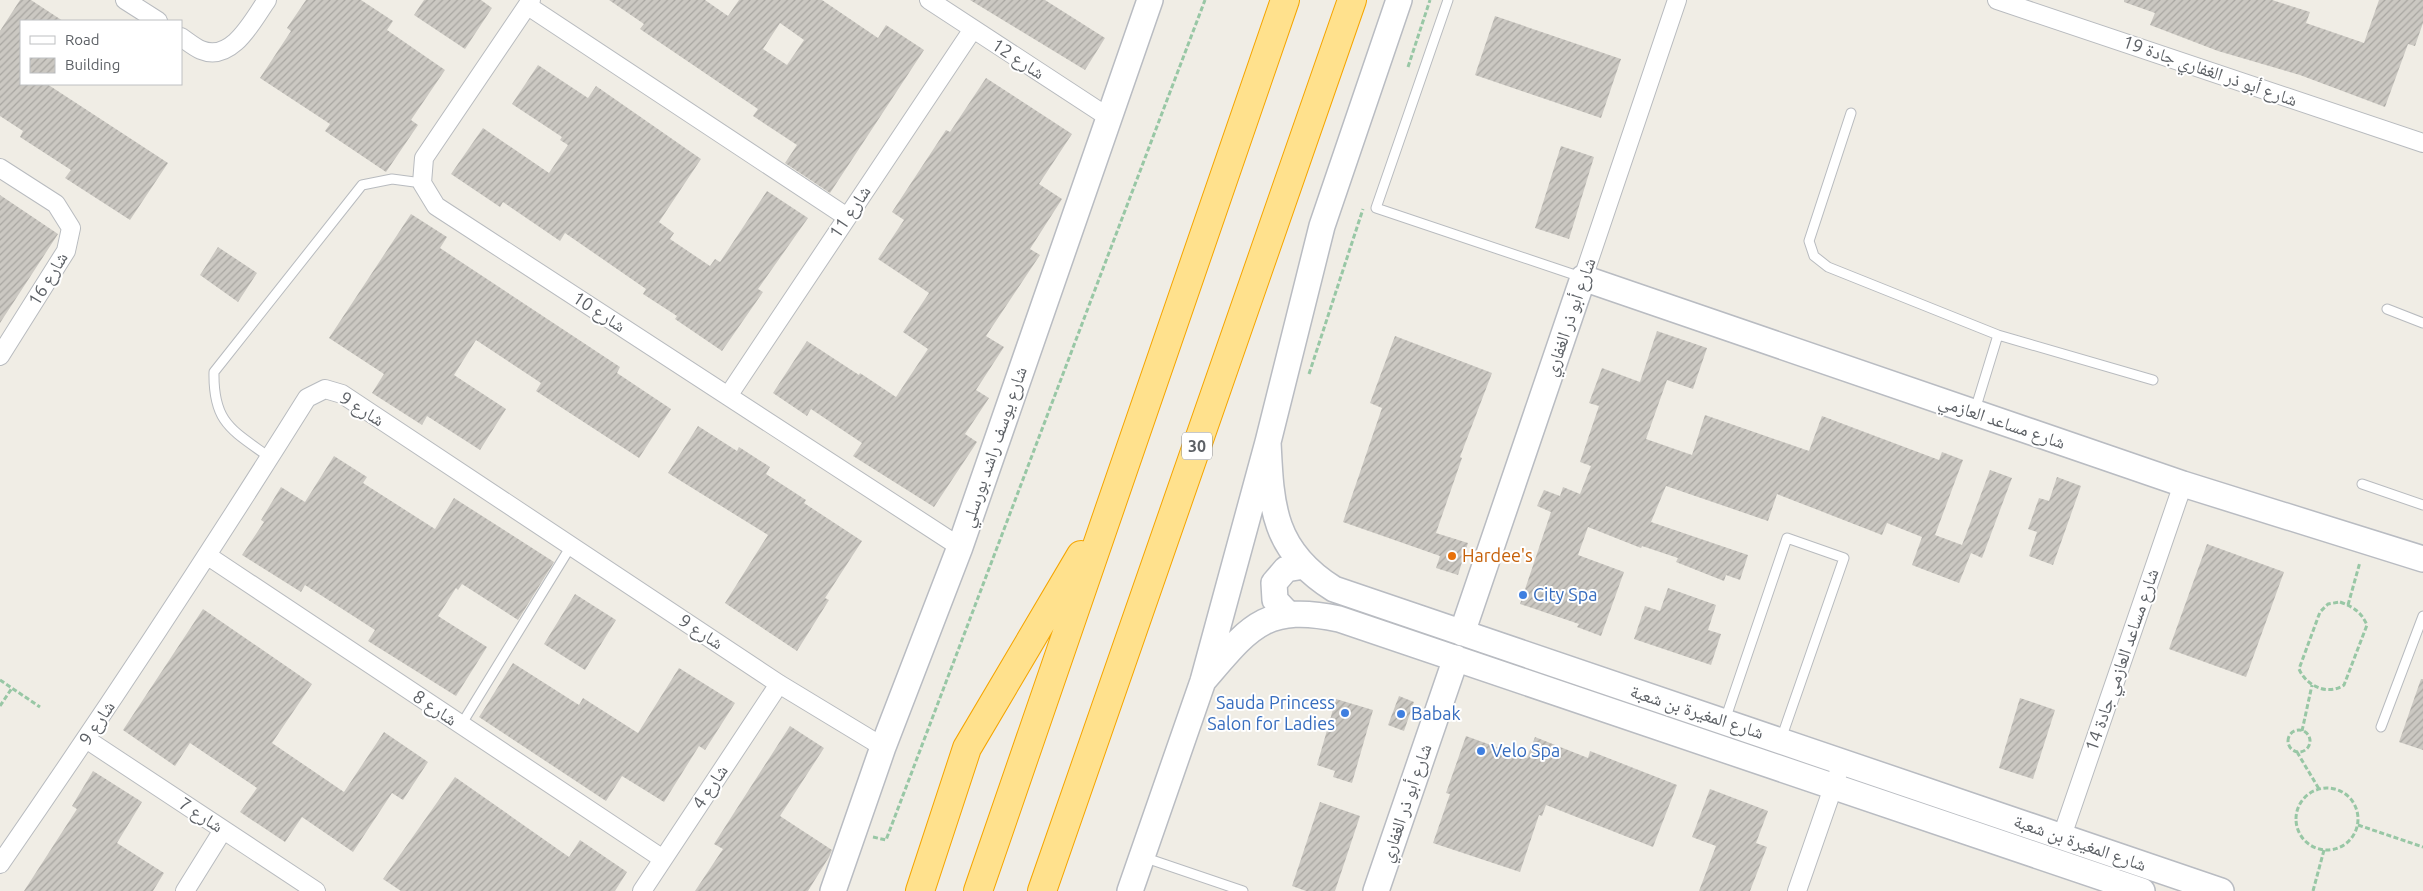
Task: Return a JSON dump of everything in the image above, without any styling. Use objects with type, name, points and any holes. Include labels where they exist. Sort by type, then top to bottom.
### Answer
[{"type":"highway","points":[[978,891],[1285,0]]},
{"type":"highway","name":"30","points":[[1042,891],[1352,0]]},
{"type":"highway","points":[[920,887],[967,748],[1111,505]]},
{"type":"main road","name":"شارع يوسف راشد بورسلي","points":[[833,891],[883,747],[960,547],[1150,0]]},
{"type":"main road","points":[[1130,891],[1203,681],[1268,442],[1322,226],[1398,0]]},
{"type":"main road","name":"شارع مساعد العازمي","points":[[1583,278],[2182,484],[2423,559]]},
{"type":"main road","name":"شارع أبو ذر الغفاري","points":[[1462,633],[1583,278]]},
{"type":"main road","name":"شارع المغيرة بن شعبة","points":[[1268,442],[1270,496],[1288,545],[1316,578],[1334,589],[2221,891]]},
{"type":"main road","points":[[1288,614],[1275,600],[1274,583],[1286,568],[1304,566]]},
{"type":"main road","name":"شارع المغيرة بن شعبة","points":[[1203,681],[1252,628],[1288,614],[1318,614],[1339,619],[1834,786],[2100,881],[2142,891]]},
{"type":"main road","name":"شارع أبو ذر الغفاري","points":[[1376,891],[1456,658]]},
{"type":"street","points":[[125,0],[156,20]]},
{"type":"street","points":[[182,38],[202,50],[221,51],[239,40],[267,0]]},
{"type":"street","name":"شارع 12","points":[[929,0],[1108,117]]},
{"type":"street","name":"شارع أبو ذر الغفاري","points":[[1583,278],[1677,0]]},
{"type":"street","name":"شارع أبو ذر الغفاري جادة 19","points":[[1998,0],[2423,143]]},
{"type":"street","points":[[422,183],[424,158],[529,3],[847,217]]},
{"type":"street","name":"شارع 11","points":[[728,396],[973,29]]},
{"type":"street","name":"شارع 16","points":[[0,168],[56,204],[71,228],[66,251],[0,356]]},
{"type":"street","name":"شارع 10","points":[[422,183],[436,206],[960,547]]},
{"type":"street","name":"شارع 9","points":[[0,864],[208,556],[307,398],[325,389],[342,394],[779,684],[883,747]]},
{"type":"street","name":"شارع مساعد العازمي جادة 14","points":[[2062,836],[2182,484]]},
{"type":"street","name":"شارع 8","points":[[208,556],[663,859]]},
{"type":"street","name":"شارع 4","points":[[642,891],[779,684]]},
{"type":"street","name":"شارع 7","points":[[86,739],[316,891]]},
{"type":"street","points":[[1797,891],[1842,761]]},
{"type":"street","points":[[185,891],[223,830]]},
{"type":"lane","points":[[1448,0],[1376,208],[1583,278]]},
{"type":"lane","points":[[1851,113],[1808,241],[1814,256],[1828,267],[1998,335],[2153,380]]},
{"type":"lane","points":[[270,458],[229,428],[218,406],[214,392],[214,372],[362,185],[392,179],[422,183]]},
{"type":"lane","points":[[2387,310],[2423,323]]},
{"type":"lane","points":[[1974,412],[1998,335]]},
{"type":"lane","points":[[2362,484],[2423,505]]},
{"type":"lane","points":[[1724,721],[1787,538],[1844,558],[1781,740]]},
{"type":"lane","points":[[461,725],[571,546]]},
{"type":"lane","points":[[2381,727],[2423,616]]},
{"type":"lane","points":[[1142,857],[1243,891]]},
{"type":"path","points":[[853,833],[886,840],[1204,0]]},
{"type":"path","points":[[2348,605],[2367,541]]},
{"type":"path","points":[[2340,602],[2348,605],[2362,614],[2367,625],[2344,685],[2337,690],[2312,685],[2303,677],[2299,669],[2320,612],[2328,604],[2340,602]]},
{"type":"path","points":[[0,680],[40,707]]},
{"type":"path","points":[[2302,731],[2312,685]]},
{"type":"path","points":[[0,706],[12,688]]},
{"type":"path","points":[[2297,752],[2304,751],[2310,741],[2308,735],[2302,731],[2292,733],[2289,738],[2292,749],[2297,752],[2319,789]]},
{"type":"path","points":[[2319,789],[2337,789],[2347,794],[2354,803],[2358,814],[2358,825],[2354,836],[2346,844],[2336,849],[2324,850],[2313,846],[2304,839],[2298,829],[2296,818],[2298,807],[2305,797],[2319,789]]},
{"type":"path","points":[[2358,825],[2423,847]]},
{"type":"path","points":[[2313,891],[2324,850]]},
{"type":"building","points":[[20,0],[31,0],[61,20],[20,20],[20,85],[49,85],[168,163],[130,220],[65,178],[71,170],[20,137],[23,131],[0,116],[0,31]]},
{"type":"building","points":[[306,0],[361,0],[393,21],[387,30],[445,70],[411,120],[418,125],[386,172],[325,131],[330,124],[260,78],[291,31],[287,28]]},
{"type":"building","points":[[424,0],[481,0],[492,8],[465,49],[414,15]]},
{"type":"building","points":[[609,0],[705,0],[728,16],[739,0],[822,0],[878,38],[886,25],[924,50],[830,193],[785,163],[797,145],[753,116],[758,109],[640,29],[644,24]],"holes":[[[780,23],[804,40],[787,65],[763,49]]]},
{"type":"building","points":[[970,0],[1045,0],[1105,38],[1085,70]]},
{"type":"building","points":[[2124,0],[2272,0],[2310,12],[2306,23],[2364,43],[2379,0],[2423,0],[2423,23],[2415,46],[2408,44],[2385,107],[2300,75],[2218,51],[2150,25],[2155,13],[2124,2]]},
{"type":"building","points":[[1495,16],[1621,59],[1601,118],[1475,75]]},
{"type":"building","points":[[538,65],[588,98],[596,86],[701,159],[659,222],[674,233],[670,239],[710,266],[715,259],[720,262],[767,191],[808,218],[758,289],[763,292],[722,351],[675,319],[677,316],[643,294],[646,289],[565,233],[560,241],[503,202],[500,207],[451,174],[483,128],[549,173],[568,145],[560,140],[562,137],[512,104]]},
{"type":"building","points":[[986,78],[1072,134],[1039,184],[1062,199],[1030,249],[1040,255],[986,336],[1004,347],[976,390],[989,398],[965,434],[977,442],[934,507],[853,456],[862,443],[811,409],[807,416],[773,393],[807,341],[896,397],[928,349],[903,332],[929,293],[878,259],[904,220],[892,212],[946,130],[950,132]]},
{"type":"building","points":[[1561,146],[1594,157],[1569,239],[1535,228]]},
{"type":"building","points":[[0,195],[58,234],[0,323]]},
{"type":"building","points":[[411,214],[447,237],[440,248],[620,367],[617,373],[671,409],[639,458],[536,391],[541,383],[476,340],[454,375],[506,409],[480,450],[427,416],[422,425],[372,393],[384,374],[329,338]]},
{"type":"building","points":[[218,247],[257,273],[238,302],[200,275]]},
{"type":"building","points":[[1657,331],[1707,348],[1693,389],[1667,380],[1646,439],[1692,455],[1705,415],[1809,451],[1822,416],[1939,460],[1942,452],[1963,460],[1935,535],[1962,545],[1990,470],[2012,478],[1982,558],[1971,553],[1959,583],[1912,565],[1922,537],[1887,523],[1882,535],[1777,494],[1768,521],[1666,486],[1651,522],[1748,555],[1740,580],[1726,575],[1724,581],[1676,562],[1678,558],[1642,546],[1641,548],[1588,527],[1578,555],[1624,572],[1601,636],[1577,627],[1579,624],[1520,604],[1551,512],[1537,506],[1544,490],[1560,496],[1563,487],[1580,494],[1591,466],[1580,462],[1599,406],[1589,403],[1602,368],[1640,382]]},
{"type":"building","points":[[1395,336],[1492,373],[1460,457],[1462,458],[1436,533],[1468,543],[1458,575],[1436,568],[1440,556],[1343,522],[1382,408],[1370,403]]},
{"type":"building","points":[[698,426],[737,451],[739,447],[770,467],[766,474],[806,500],[804,503],[862,541],[825,598],[829,600],[797,651],[725,603],[768,535],[668,473]]},
{"type":"building","points":[[334,456],[367,477],[363,483],[435,529],[454,498],[554,562],[518,620],[462,584],[458,590],[456,588],[438,616],[487,647],[456,696],[368,641],[375,630],[305,585],[301,592],[242,555],[264,522],[261,520],[281,487],[305,502]]},
{"type":"building","points":[[2057,477],[2081,486],[2053,565],[2029,556],[2037,532],[2028,529],[2039,498],[2049,501]]},
{"type":"building","points":[[2207,544],[2284,572],[2246,677],[2169,649]]},
{"type":"building","points":[[1668,588],[1716,605],[1708,630],[1721,634],[1711,665],[1634,639],[1645,606],[1660,611]]},
{"type":"building","points":[[575,594],[616,620],[585,670],[544,644]]},
{"type":"building","points":[[203,609],[312,684],[272,743],[344,792],[384,732],[428,762],[403,800],[392,793],[353,852],[302,817],[285,842],[240,812],[257,788],[190,743],[175,766],[123,730]]},
{"type":"building","points":[[513,663],[579,705],[583,698],[638,733],[679,668],[735,703],[705,750],[699,746],[664,802],[622,776],[606,801],[479,717]]},
{"type":"building","points":[[2421,679],[2423,679],[2423,750],[2399,742]]},
{"type":"building","name":"Babak","points":[[1399,696],[1414,702],[1404,731],[1388,725]]},
{"type":"building","points":[[2020,698],[2055,710],[2033,779],[1999,768]]},
{"type":"building","points":[[1336,699],[1373,710],[1352,783],[1333,777],[1335,771],[1317,765]]},
{"type":"building","points":[[790,726],[824,748],[780,816],[832,850],[829,857],[808,891],[695,891],[723,849],[714,844]]},
{"type":"building","points":[[1466,736],[1527,758],[1535,737],[1588,758],[1590,751],[1677,785],[1653,847],[1546,805],[1542,816],[1539,815],[1520,872],[1433,843],[1450,794],[1446,793]]},
{"type":"building","points":[[93,771],[142,802],[117,843],[164,873],[153,891],[24,891],[77,809],[72,806]]},
{"type":"building","points":[[455,777],[569,857],[580,840],[627,872],[615,891],[401,891],[383,879]]},
{"type":"building","points":[[1710,789],[1768,811],[1756,843],[1767,847],[1750,891],[1699,891],[1716,846],[1692,837]]},
{"type":"building","points":[[1320,802],[1360,816],[1335,891],[1306,891],[1292,886]]},
{"type":"place","name":"Hardee's","points":[[1452,556]]},
{"type":"place","name":"City Spa","points":[[1523,595]]},
{"type":"place","name":"Sauda Princess Salon for Ladies","points":[[1345,713]]},
{"type":"place","name":"Babak","points":[[1401,714]]},
{"type":"place","name":"Velo Spa","points":[[1481,751]]}]
